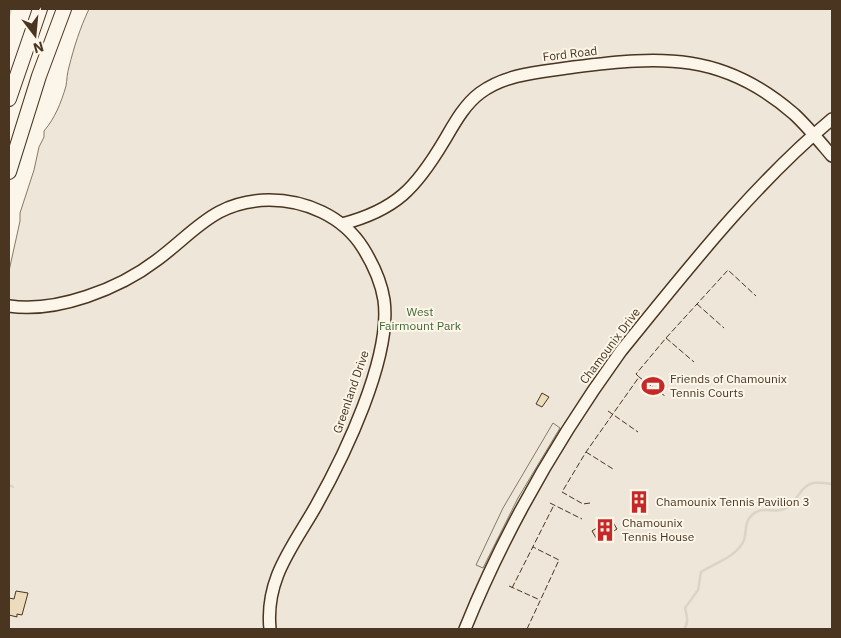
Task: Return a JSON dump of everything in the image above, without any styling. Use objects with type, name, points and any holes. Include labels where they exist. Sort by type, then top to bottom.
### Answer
[{"type":"highway","points":[[9,99],[40,9]]},
{"type":"highway","points":[[9,172],[39,76],[64,9]]},
{"type":"street","name":"Ford Road","points":[[342,224],[376,214],[398,200],[427,168],[452,127],[480,93],[498,82],[518,76],[597,64],[642,60],[693,62],[733,75],[761,90],[795,115],[832,156]]},
{"type":"street","name":"Chamounix Drive","points":[[465,629],[488,574],[517,515],[540,473],[594,388],[621,351],[725,225],[774,173],[832,119]]},
{"type":"street","name":"Greenland Drive","points":[[9,306],[32,307],[55,304],[83,297],[117,285],[158,260],[206,219],[238,204],[262,201],[292,202],[319,211],[342,224],[362,246],[378,278],[384,300],[383,337],[377,363],[347,444],[324,492],[277,574],[271,597],[270,629]]},
{"type":"green space","name":"West Fairmount Park","points":[[89,9],[832,9],[832,629],[9,629],[9,271],[20,213],[34,170],[39,147],[44,137],[44,131],[54,116],[62,98],[75,45]]},
{"type":"shaded area","points":[[553,423],[560,428],[518,498],[483,568],[476,565],[503,508]]},
{"type":"building","points":[[542,393],[549,397],[542,407],[536,404]]},
{"type":"building","name":"Chamounix Tennis Pavilion 3","points":[[637,494],[647,500],[641,510],[631,503]]},
{"type":"building","name":"Chamounix Tennis House","points":[[611,519],[617,529],[598,541],[592,531]]},
{"type":"building","points":[[16,591],[28,593],[22,615],[17,614],[17,617],[9,615],[9,598],[14,599]]},
{"type":"waterway","points":[[9,16],[11,9]]},
{"type":"waterway","points":[[684,629],[687,622],[685,608],[698,590],[701,572],[725,559],[741,546],[749,518],[755,512],[786,508],[804,488],[813,483],[832,484]]},
{"type":"waterway","points":[[9,485],[13,487]]},
{"type":"fence","points":[[590,503],[583,504],[562,492],[586,452],[639,377],[636,374],[728,270],[756,296]]},
{"type":"fence","points":[[697,304],[724,328]]},
{"type":"fence","points":[[666,338],[694,362]]},
{"type":"fence","points":[[639,377],[665,396]]},
{"type":"fence","points":[[608,411],[638,432]]},
{"type":"fence","points":[[586,452],[613,469]]},
{"type":"fence","points":[[550,503],[582,519]]},
{"type":"fence","points":[[512,588],[554,505]]},
{"type":"fence","points":[[527,629],[559,560],[533,547]]},
{"type":"fence","points":[[509,586],[540,600]]},
{"type":"place","name":"Friends of Chamounix Tennis Courts","points":[[653,386]]},
{"type":"place","name":"Chamounix Tennis Pavilion 3","points":[[639,502]]},
{"type":"place","name":"Chamounix Tennis House","points":[[605,530]]}]
